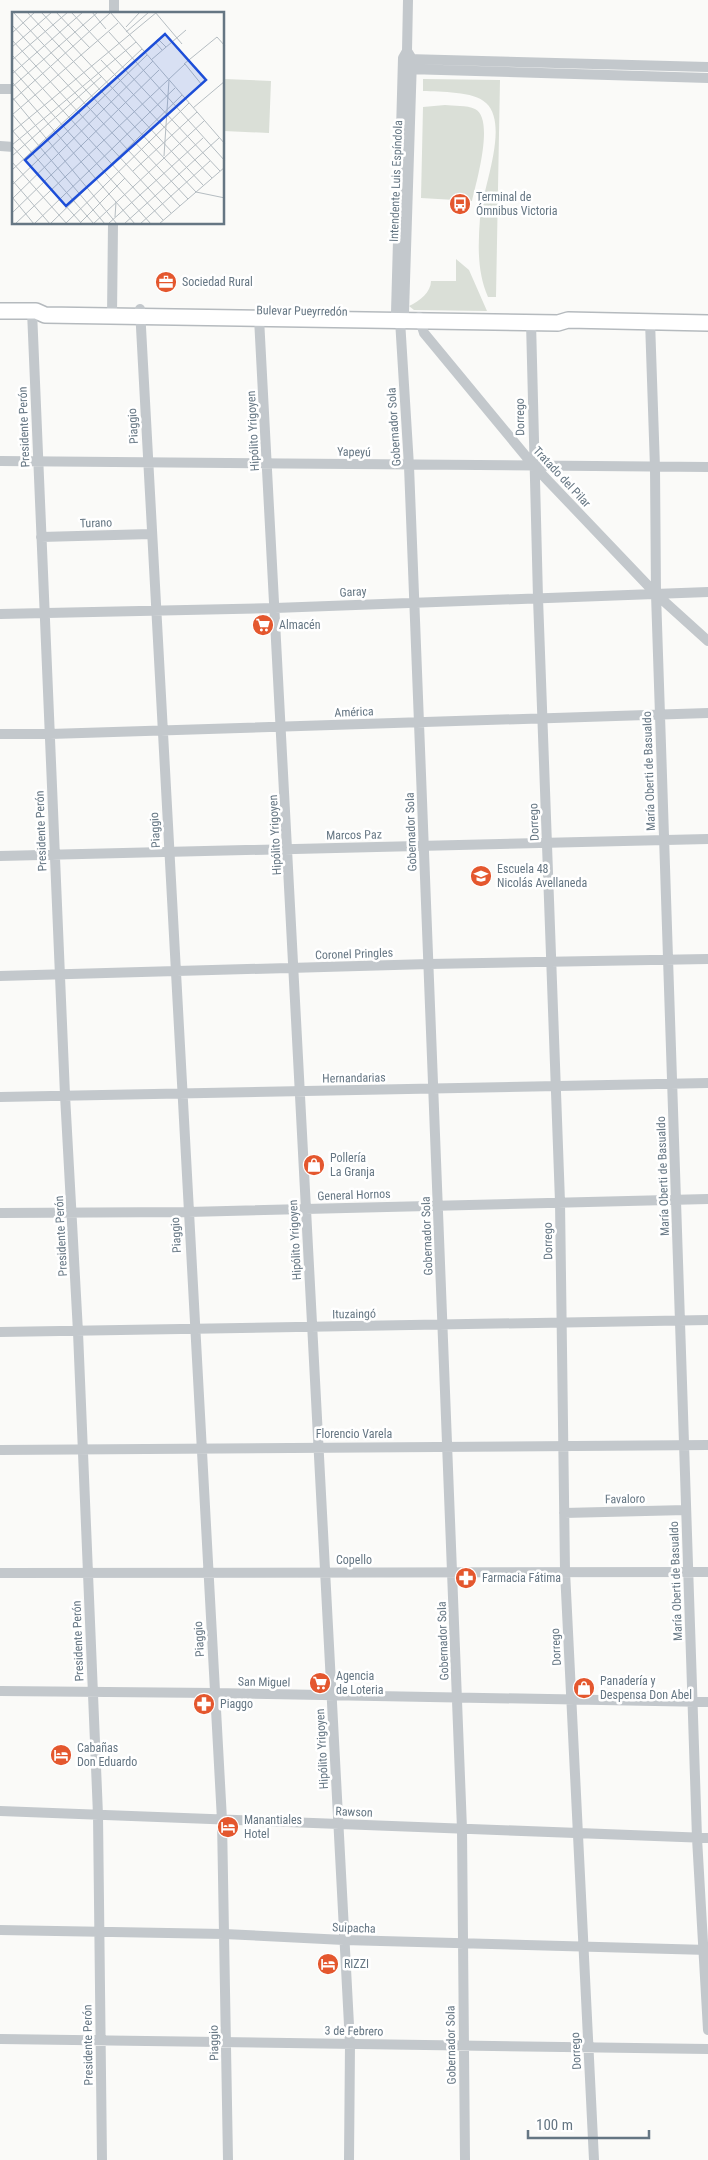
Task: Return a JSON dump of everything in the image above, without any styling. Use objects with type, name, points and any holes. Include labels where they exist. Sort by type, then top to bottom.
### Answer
[{"type":"main road","name":"Bulevar Pueyrredón","points":[[0,311],[34,311],[45,315],[140,312],[408,316],[558,323],[568,320],[708,323]]},
{"type":"main road","name":"Bulevar Pueyrredón","points":[[140,312],[259,318],[558,316],[568,320]]},
{"type":"street","name":"Intendente Luis Espíndola","points":[[408,0],[408,316]]},
{"type":"street","points":[[407,61],[704,73]]},
{"type":"street","points":[[112,312],[113,225]]},
{"type":"street","name":"Presidente Perón","points":[[34,311],[44,614],[65,1095],[78,1332],[98,1815],[102,2160]]},
{"type":"street","name":"Piaggio","points":[[140,312],[200,1448],[222,1820],[228,2160]]},
{"type":"street","name":"Tratado del Pilar","points":[[408,316],[534,466],[656,594],[708,641]]},
{"type":"street","name":"Gobernador Sola","points":[[408,316],[409,466],[462,1829],[465,2160]]},
{"type":"street","name":"Hipólito Yrigoyen","points":[[259,318],[350,2044],[350,2160]]},
{"type":"street","name":"Dorrego","points":[[531,322],[538,598],[560,1202],[565,1572],[594,2160]]},
{"type":"street","name":"María Oberti de Basualdo","points":[[650,322],[655,468],[656,594],[692,1702],[697,1838],[706,1950],[708,2030]]},
{"type":"street","name":"Yapeyú","points":[[0,461],[409,466],[708,467]]},
{"type":"street","name":"Turano","points":[[41,537],[151,534]]},
{"type":"street","name":"Garay","points":[[0,614],[275,608],[708,592]]},
{"type":"street","name":"América","points":[[0,734],[162,731],[708,713]]},
{"type":"street","name":"Marcos Paz","points":[[0,856],[708,839]]},
{"type":"street","name":"Coronel Pringles","points":[[0,976],[550,961],[708,960]]},
{"type":"street","name":"Hernandarias","points":[[0,1097],[708,1083]]},
{"type":"street","name":"General Hornos","points":[[0,1213],[188,1212],[708,1199]]},
{"type":"street","name":"Ituzaingó","points":[[0,1332],[708,1320]]},
{"type":"street","name":"Florencio Varela","points":[[0,1450],[708,1445]]},
{"type":"street","name":"Favaloro","points":[[564,1513],[686,1510]]},
{"type":"street","name":"Copello","points":[[0,1573],[708,1572]]},
{"type":"street","name":"San Miguel","points":[[0,1691],[708,1702]]},
{"type":"street","name":"Rawson","points":[[0,1811],[708,1838]]},
{"type":"street","name":"Suipacha","points":[[0,1930],[224,1934],[344,1940],[706,1950]]},
{"type":"street","name":"3 de Febrero","points":[[0,2039],[708,2049]]},
{"type":"shaded area","points":[[225,79],[271,81],[269,133],[225,131]]},
{"type":"shaded area","points":[[423,79],[500,80],[496,297],[488,297],[484,288],[479,248],[480,218],[495,142],[493,113],[486,103],[473,96],[423,91]]},
{"type":"shaded area","points":[[464,106],[475,109],[481,115],[484,125],[480,167],[472,201],[421,198],[423,107]]},
{"type":"shaded area","points":[[456,259],[469,270],[487,311],[414,310],[409,306],[424,296],[431,285],[431,281],[456,281]]},
{"type":"place","name":"Terminal de Ómnibus Victoria","points":[[460,204]]},
{"type":"place","name":"Sociedad Rural","points":[[166,282]]},
{"type":"place","name":"Almacén","points":[[263,625]]},
{"type":"place","name":"Escuela 48 Nicolás Avellaneda","points":[[481,876]]},
{"type":"place","name":"Pollería La Granja","points":[[314,1165]]},
{"type":"place","name":"Farmacia Fátima","points":[[466,1578]]},
{"type":"place","name":"Agencia de Loteria","points":[[320,1683]]},
{"type":"place","name":"Panadería y Despensa Don Abel","points":[[584,1688]]},
{"type":"place","name":"Piaggo","points":[[204,1704]]},
{"type":"place","name":"Cabañas Don Eduardo","points":[[61,1755]]},
{"type":"place","name":"Manantiales Hotel","points":[[228,1827]]},
{"type":"place","name":"RIZZI","points":[[328,1964]]}]
